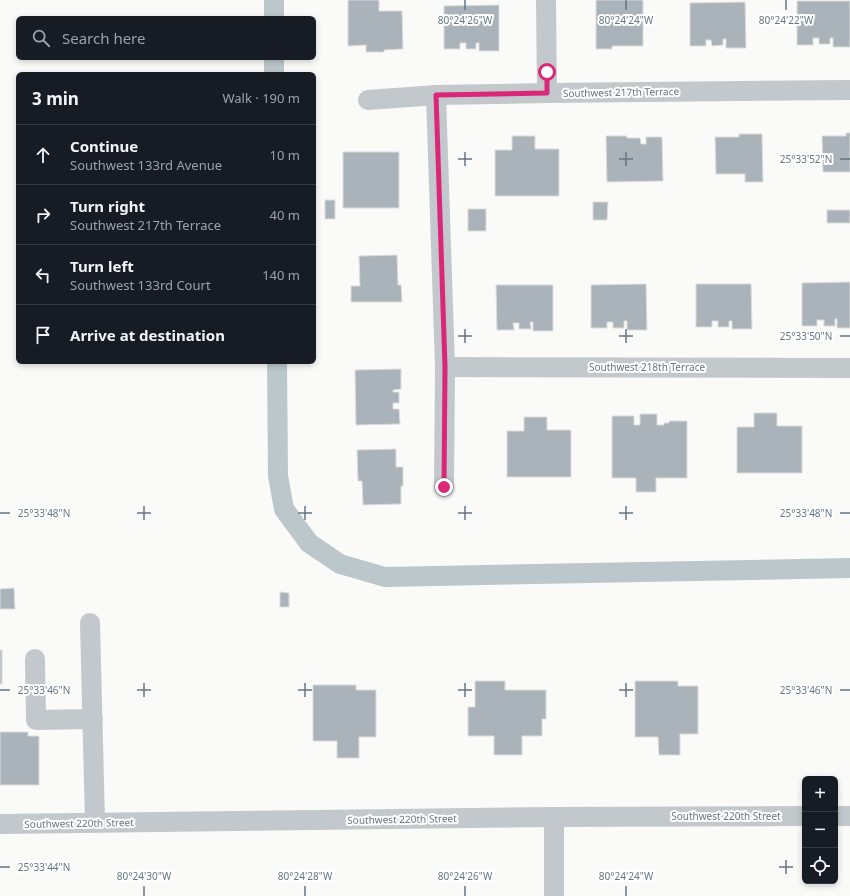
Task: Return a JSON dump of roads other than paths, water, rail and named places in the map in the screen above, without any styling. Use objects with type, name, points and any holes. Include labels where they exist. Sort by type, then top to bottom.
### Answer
[{"type":"street","points":[[546,0],[547,93]]},
{"type":"street","name":"Southwest 217th Terrace","points":[[368,100],[436,95],[850,90]]},
{"type":"street","points":[[436,95],[445,367],[444,487]]},
{"type":"street","name":"Southwest 218th Terrace","points":[[445,367],[850,368]]},
{"type":"street","points":[[90,623],[95,823]]},
{"type":"street","points":[[35,659],[36,720],[93,719]]},
{"type":"street","name":"Southwest 220th Street","points":[[0,824],[554,817],[802,816]]},
{"type":"street","points":[[838,816],[850,816]]},
{"type":"street","points":[[554,817],[554,896]]},
{"type":"waterway","points":[[274,0],[274,16]]},
{"type":"waterway","points":[[274,60],[274,72]]},
{"type":"waterway","points":[[277,364],[278,476],[284,509],[309,543],[340,564],[385,577],[850,568]]}]
